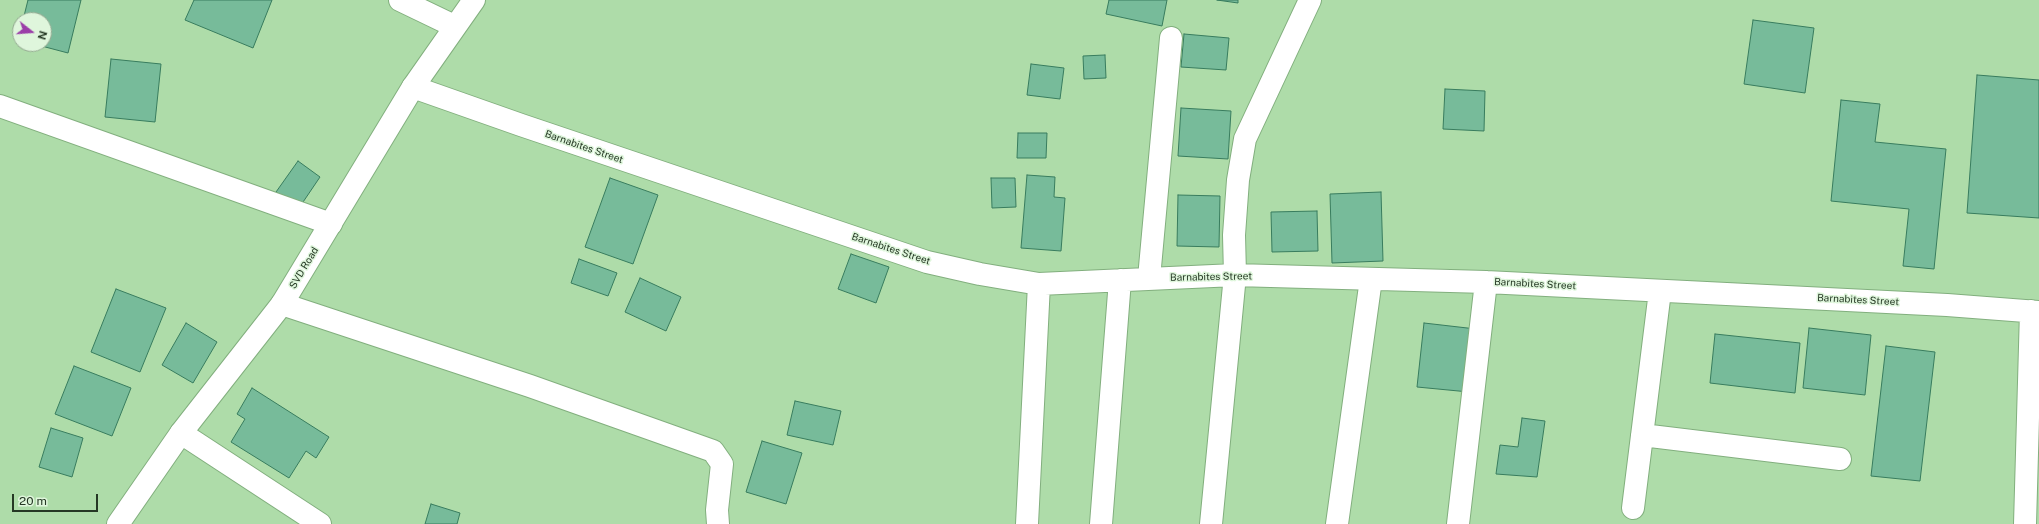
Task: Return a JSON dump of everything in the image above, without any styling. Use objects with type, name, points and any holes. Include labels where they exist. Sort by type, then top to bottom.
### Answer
[{"type":"street","points":[[400,0],[454,26]]},
{"type":"street","name":"SVD Road","points":[[118,524],[181,433],[282,304],[413,87],[454,26],[474,0]]},
{"type":"street","points":[[1211,524],[1235,275],[1234,235],[1238,180],[1245,139],[1310,0]]},
{"type":"street","points":[[1149,278],[1171,38]]},
{"type":"street","name":"Barnabites Street","points":[[413,87],[521,126],[927,262],[980,274],[1038,284],[1235,275],[1486,282],[2035,311]]},
{"type":"street","points":[[0,106],[331,224]]},
{"type":"street","points":[[1337,524],[1371,279]]},
{"type":"street","points":[[1101,524],[1120,280]]},
{"type":"street","points":[[1458,524],[1486,282]]},
{"type":"street","points":[[1027,524],[1038,284]]},
{"type":"street","points":[[1633,508],[1660,290]]},
{"type":"street","points":[[282,304],[530,386],[713,451],[722,464],[717,510],[718,524]]},
{"type":"street","points":[[2025,524],[2035,311]]},
{"type":"street","points":[[181,433],[320,524]]},
{"type":"street","points":[[1642,435],[1840,459]]},
{"type":"building","points":[[28,0],[81,0],[68,53],[52,49],[52,12],[25,12]]},
{"type":"building","points":[[194,0],[272,0],[253,48],[185,20]]},
{"type":"building","points":[[1109,0],[1167,0],[1162,26],[1106,14]]},
{"type":"building","points":[[1217,0],[1238,0],[1238,3]]},
{"type":"building","points":[[1753,20],[1814,28],[1805,93],[1744,84]]},
{"type":"building","points":[[1184,34],[1229,38],[1226,70],[1181,67]]},
{"type":"building","points":[[1105,55],[1106,78],[1084,79],[1083,56]]},
{"type":"building","points":[[111,59],[161,64],[155,122],[105,117]]},
{"type":"building","points":[[1031,64],[1064,68],[1060,99],[1027,95]]},
{"type":"building","points":[[1977,75],[2039,80],[2039,218],[1967,213]]},
{"type":"building","points":[[1445,89],[1485,91],[1484,131],[1443,129]]},
{"type":"building","points":[[1841,100],[1880,104],[1875,142],[1946,149],[1934,269],[1903,266],[1909,209],[1831,201]]},
{"type":"building","points":[[1181,108],[1231,111],[1228,159],[1178,156]]},
{"type":"building","points":[[1018,133],[1047,133],[1046,158],[1017,158]]},
{"type":"building","points":[[298,161],[320,177],[299,208],[276,192]]},
{"type":"building","points":[[1027,175],[1055,177],[1054,197],[1065,198],[1061,251],[1021,248]]},
{"type":"building","points":[[610,178],[658,195],[633,264],[585,247]]},
{"type":"building","points":[[991,178],[1015,178],[1016,207],[992,208]]},
{"type":"building","points":[[1381,192],[1383,261],[1332,263],[1330,194]]},
{"type":"building","points":[[1178,195],[1220,196],[1219,247],[1177,246]]},
{"type":"building","points":[[1317,211],[1318,251],[1272,252],[1271,212]]},
{"type":"building","points":[[851,254],[889,267],[876,303],[838,289]]},
{"type":"building","points":[[579,259],[617,273],[608,296],[571,283]]},
{"type":"building","points":[[640,278],[681,297],[666,331],[625,312]]},
{"type":"building","points":[[116,289],[166,308],[140,372],[91,352]]},
{"type":"building","points":[[186,323],[217,342],[193,383],[162,365]]},
{"type":"building","points":[[1424,323],[1476,329],[1469,392],[1417,387]]},
{"type":"building","points":[[1809,328],[1871,335],[1865,395],[1803,388]]},
{"type":"building","points":[[1715,334],[1800,343],[1795,393],[1710,383]]},
{"type":"building","points":[[1886,346],[1935,352],[1920,481],[1871,476]]},
{"type":"building","points":[[74,366],[131,388],[112,436],[55,414]]},
{"type":"building","points":[[252,388],[329,437],[316,458],[306,451],[289,478],[231,442],[245,419],[237,414]]},
{"type":"building","points":[[795,401],[841,411],[833,445],[787,435]]},
{"type":"building","points":[[1522,418],[1545,421],[1537,477],[1496,474],[1500,445],[1518,447]]},
{"type":"building","points":[[51,428],[83,438],[72,477],[39,467]]},
{"type":"building","points":[[762,441],[802,453],[786,504],[746,492]]},
{"type":"building","points":[[431,504],[460,513],[457,524],[425,524]]}]
